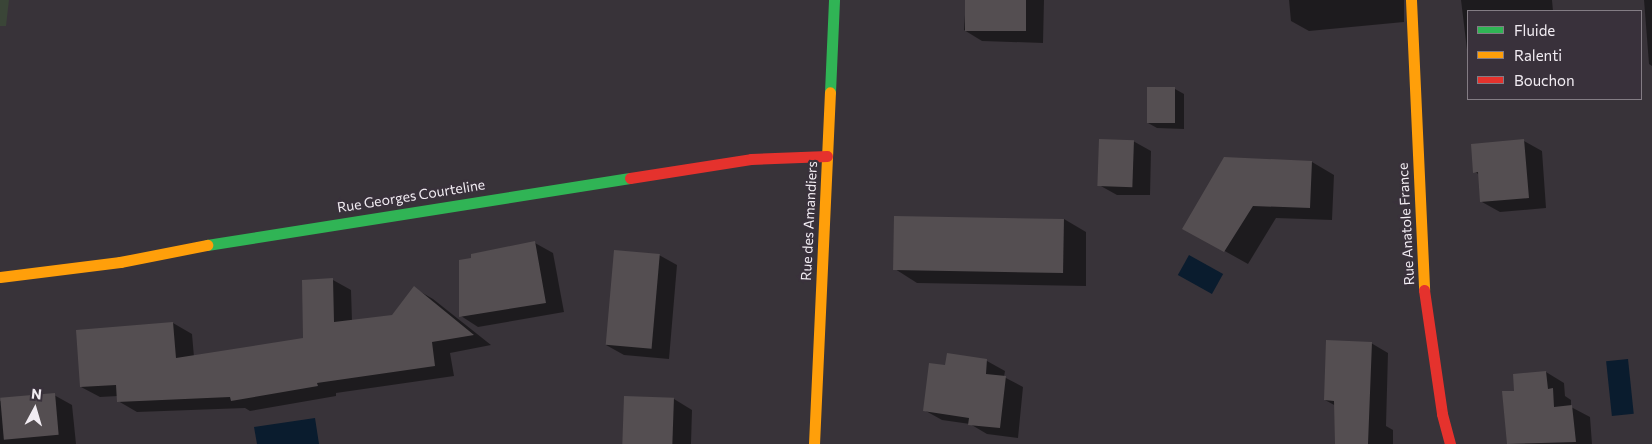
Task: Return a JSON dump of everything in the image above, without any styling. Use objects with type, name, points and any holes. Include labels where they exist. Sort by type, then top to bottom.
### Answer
[{"type":"street","name":"Rue des Amandiers","points":[[814,444],[834,0]]},
{"type":"street","name":"Rue Anatole France","points":[[1411,0],[1424,290],[1442,414],[1450,444]]},
{"type":"street","name":"Rue Georges Courteline","points":[[0,277],[120,262],[272,233],[741,160],[827,156]]},
{"type":"green space","points":[[0,0],[9,0],[6,26],[0,26]]},
{"type":"water","points":[[1189,255],[1223,274],[1212,294],[1178,275]]},
{"type":"water","points":[[1628,359],[1634,414],[1612,416],[1606,361]]},
{"type":"water","points":[[315,418],[319,444],[257,444],[254,427]]},
{"type":"building","points":[[965,0],[1026,0],[1026,31],[965,31]]},
{"type":"building","points":[[1147,87],[1175,87],[1175,123],[1147,123]]},
{"type":"building","points":[[1099,139],[1134,140],[1132,187],[1097,186]]},
{"type":"building","points":[[1524,139],[1529,198],[1480,202],[1478,172],[1473,173],[1471,144]]},
{"type":"building","points":[[1224,157],[1312,161],[1310,208],[1253,206],[1224,252],[1182,229]]},
{"type":"building","points":[[894,216],[1064,219],[1063,273],[893,270]]},
{"type":"building","points":[[535,241],[546,303],[459,317],[459,260],[471,258],[471,254]]},
{"type":"building","points":[[614,250],[660,254],[652,349],[606,345]]},
{"type":"building","points":[[333,278],[334,322],[392,315],[414,286],[474,335],[432,342],[435,366],[317,383],[318,386],[231,401],[230,397],[117,402],[116,385],[80,387],[76,330],[173,322],[176,358],[303,338],[302,280]]},
{"type":"building","points":[[1326,340],[1372,342],[1368,444],[1335,444],[1334,401],[1324,400]]},
{"type":"building","points":[[947,353],[987,359],[986,374],[1006,376],[1000,428],[968,425],[969,418],[923,411],[929,363],[945,365]]},
{"type":"building","points":[[1546,371],[1548,389],[1553,388],[1554,407],[1572,405],[1576,442],[1507,444],[1502,391],[1514,391],[1513,374]]},
{"type":"building","points":[[55,393],[59,435],[4,440],[0,398]]},
{"type":"building","points":[[624,396],[674,398],[672,444],[622,444]]},
{"type":"traffic: fast","points":[[830,92],[834,0]]},
{"type":"traffic: fast","points":[[207,245],[630,178]]},
{"type":"traffic: slow","points":[[1411,0],[1424,290]]},
{"type":"traffic: slow","points":[[814,444],[830,92]]},
{"type":"traffic: slow","points":[[0,277],[120,262],[207,245]]},
{"type":"traffic: jam","points":[[630,178],[751,159],[827,156]]},
{"type":"traffic: jam","points":[[1424,290],[1442,414],[1450,444]]}]
